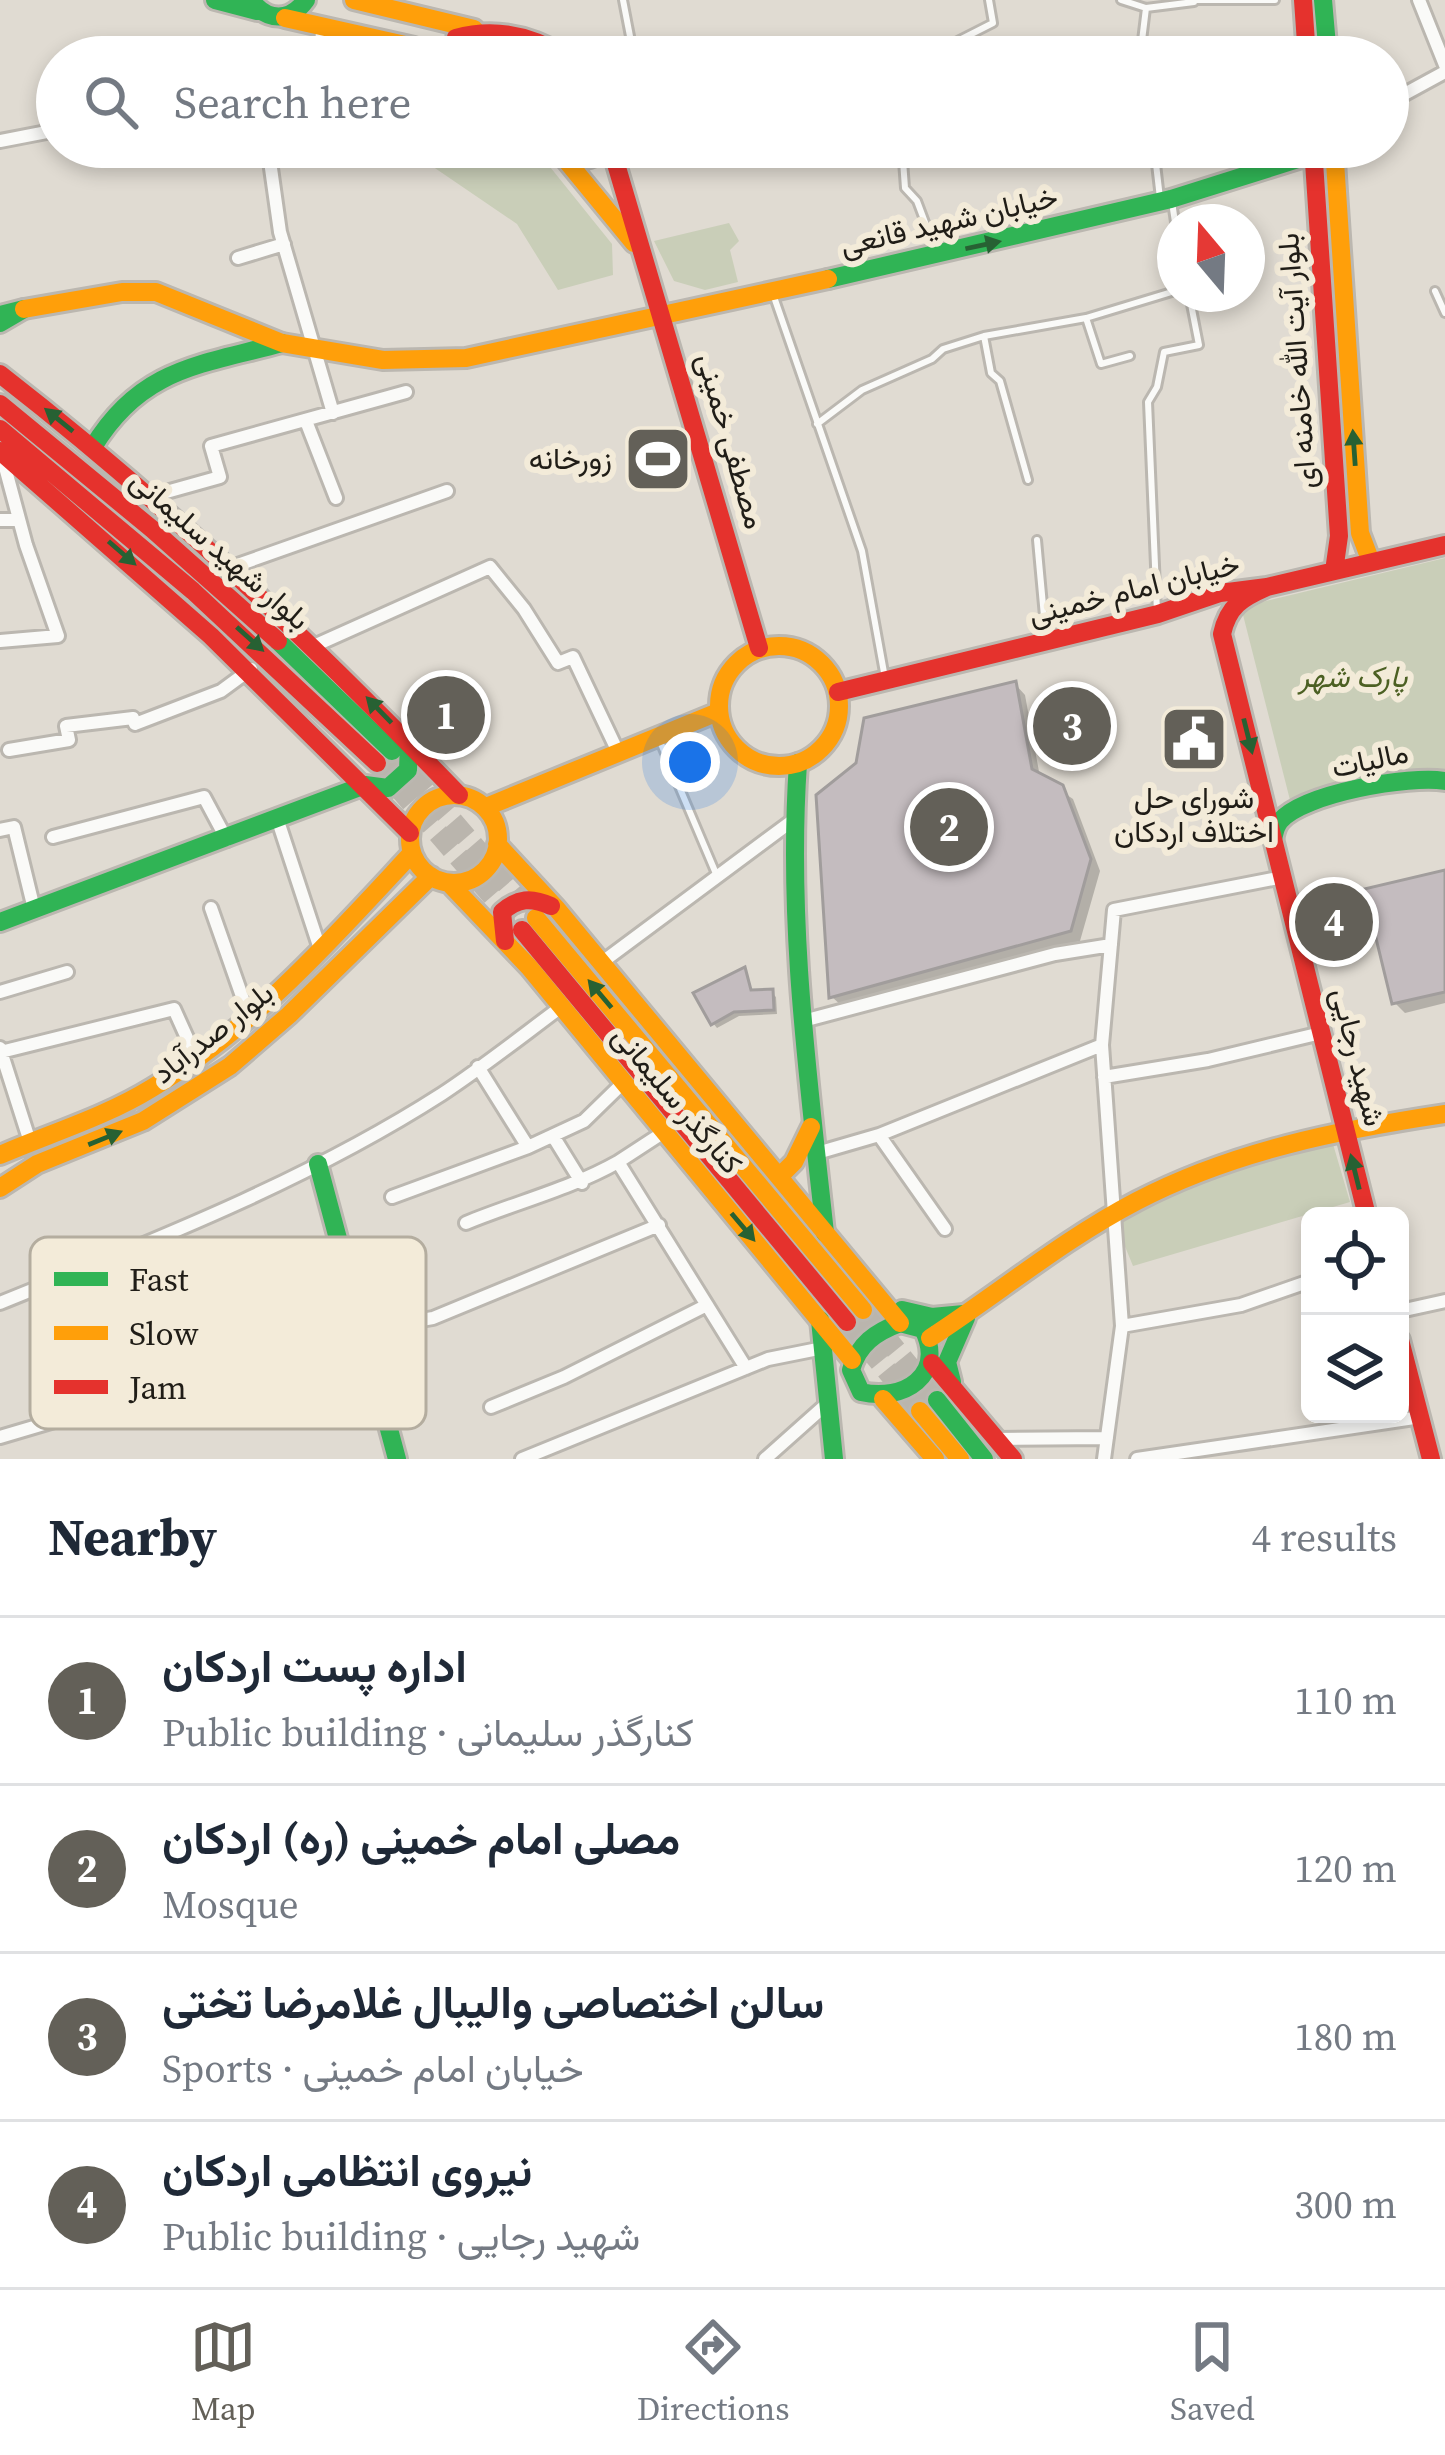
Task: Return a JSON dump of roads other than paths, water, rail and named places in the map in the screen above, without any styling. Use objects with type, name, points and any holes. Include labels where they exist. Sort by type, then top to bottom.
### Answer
[{"type":"main road","points":[[215,0],[254,5],[272,19],[366,36]]},
{"type":"main road","points":[[286,18],[303,8],[306,0]]},
{"type":"main road","points":[[354,0],[508,36]]},
{"type":"main road","points":[[1303,0],[1306,36]]},
{"type":"main road","points":[[1323,0],[1326,36]]},
{"type":"main road","points":[[466,36],[484,32]]},
{"type":"main road","name":"مصطفی خمینی","points":[[570,168],[640,251]]},
{"type":"main road","name":"مصطفی خمینی","points":[[614,168],[664,315],[759,648]]},
{"type":"main road","name":"خیابان شهید قانعی","points":[[282,343],[383,360],[466,358],[937,255],[1166,200],[1260,168]]},
{"type":"main road","name":"بلوار آیت الله خامنه ای","points":[[1317,168],[1339,536],[1334,571]]},
{"type":"main road","name":"بلوار آیت الله خامنه ای","points":[[1335,168],[1360,532],[1371,562]]},
{"type":"main road","points":[[0,319],[24,308],[122,292],[155,292],[282,343]]},
{"type":"main road","points":[[94,447],[129,396],[168,374],[282,343]]},
{"type":"main road","points":[[0,374],[152,496],[316,645],[393,752],[411,765],[388,788],[365,785],[0,922]]},
{"type":"main road","name":"بلوار شهید سلیمانی","points":[[0,404],[225,591],[393,752]]},
{"type":"main road","name":"بلوار شهید سلیمانی","points":[[0,429],[282,668],[393,752]]},
{"type":"main road","points":[[0,451],[250,669],[365,785],[440,879],[478,876],[489,866],[497,844],[497,827],[486,808],[393,752]]},
{"type":"main road","name":"خیابان امام خمینی","points":[[838,692],[1164,613],[1220,593],[1267,587],[1445,544]]},
{"type":"main road","points":[[1222,634],[1226,613],[1236,602],[1267,587]]},
{"type":"main road","points":[[1164,613],[1194,609],[1222,634]]},
{"type":"main road","name":"شهید رجایی","points":[[1222,634],[1364,1207]]},
{"type":"main road","points":[[759,648],[799,648],[817,658],[838,692],[836,727],[814,755],[798,763],[780,766],[746,757],[722,730],[719,692],[727,673],[759,648]]},
{"type":"main road","points":[[486,808],[718,712]]},
{"type":"main road","points":[[798,763],[792,820],[802,1021],[825,1233]]},
{"type":"main road","name":"مالیات","points":[[1306,805],[1406,780],[1432,777],[1445,781]]},
{"type":"main road","points":[[1261,789],[1282,802],[1306,805]]},
{"type":"main road","points":[[411,843],[422,808],[446,795],[459,795]]},
{"type":"main road","points":[[1273,839],[1282,820],[1306,805]]},
{"type":"main road","name":"بلوار صدرآباد","points":[[0,1155],[147,1091],[197,1060],[250,1018],[320,949],[411,843]]},
{"type":"main road","name":"کنارگذر سلیمانی","points":[[497,844],[556,908],[900,1323]]},
{"type":"main road","name":"بلوار صدرآباد","points":[[0,1188],[28,1167],[128,1128],[204,1084],[440,879]]},
{"type":"main road","name":"کنارگذر سلیمانی","points":[[440,879],[521,930],[561,1007],[853,1360]]},
{"type":"main road","points":[[556,908],[533,897],[515,900],[502,912],[855,1316]]},
{"type":"main road","points":[[930,1338],[1112,1217],[1184,1178],[1345,1128],[1445,1114]]},
{"type":"main road","points":[[778,1177],[794,1162],[814,1123]]},
{"type":"main road","points":[[318,1164],[337,1237]]},
{"type":"main road","points":[[884,1304],[932,1318],[968,1314]]},
{"type":"main road","points":[[936,1400],[968,1314]]},
{"type":"main road","points":[[820,1320],[834,1459]]},
{"type":"main road","points":[[832,1425],[854,1383],[853,1360],[872,1336],[900,1323],[923,1329],[930,1338],[936,1400],[960,1459]]},
{"type":"main road","points":[[883,1399],[910,1387],[932,1363]]},
{"type":"main road","points":[[1409,1373],[1431,1459]]},
{"type":"main road","points":[[854,1383],[861,1393],[883,1399],[935,1459]]},
{"type":"main road","points":[[936,1400],[996,1439],[1013,1459]]},
{"type":"main road","points":[[936,1400],[984,1459]]},
{"type":"main road","points":[[389,1429],[397,1459]]},
{"type":"street","points":[[1409,90],[1445,68],[1419,0]]},
{"type":"street","points":[[322,26],[322,36]]},
{"type":"street","points":[[0,141],[36,134]]},
{"type":"street","points":[[271,168],[284,244],[333,413]]},
{"type":"street","points":[[238,258],[284,244]]},
{"type":"street","points":[[152,496],[220,477],[211,446],[406,392]]},
{"type":"street","points":[[306,421],[336,497]]},
{"type":"street","points":[[0,451],[58,636],[0,641]]},
{"type":"street","points":[[232,567],[447,491]]},
{"type":"street","points":[[0,520],[19,520]]},
{"type":"street","points":[[316,645],[490,567],[558,663],[573,657],[618,752]]},
{"type":"street","points":[[9,750],[69,740],[66,726],[134,718],[135,724],[221,691],[250,669]]},
{"type":"street","points":[[53,837],[204,796],[227,840]]},
{"type":"street","points":[[601,963],[792,820]]},
{"type":"street","points":[[278,821],[320,949]]},
{"type":"street","points":[[0,830],[14,827],[34,909]]},
{"type":"street","points":[[1104,1459],[1122,1326],[1102,1045],[1114,910],[1283,878]]},
{"type":"street","points":[[211,908],[250,1018]]},
{"type":"street","points":[[802,1021],[1055,954],[1111,945]]},
{"type":"street","points":[[0,992],[67,971]]},
{"type":"street","points":[[161,1237],[318,1164],[442,1094],[561,1007]]},
{"type":"street","points":[[30,1142],[0,1050],[174,1009],[197,1060]]},
{"type":"street","points":[[1104,1077],[1208,1060],[1321,1033]]},
{"type":"street","points":[[817,1153],[879,1135],[1102,1045]]},
{"type":"street","points":[[478,1067],[528,1147]]},
{"type":"street","points":[[392,1197],[584,1121],[624,1082]]},
{"type":"street","points":[[466,1223],[582,1183],[664,1132]]},
{"type":"street","points":[[879,1135],[945,1229]]},
{"type":"street","points":[[553,1136],[582,1183]]},
{"type":"street","points":[[618,1162],[746,1368]]},
{"type":"street","points":[[426,1319],[659,1225]]},
{"type":"street","points":[[1122,1326],[1241,1305],[1301,1284]]},
{"type":"street","points":[[0,1303],[30,1291]]},
{"type":"street","points":[[1409,1309],[1445,1301]]},
{"type":"street","points":[[491,1407],[564,1377],[707,1305]]},
{"type":"street","points":[[521,1459],[746,1368],[823,1348]]},
{"type":"street","points":[[765,1459],[829,1402]]},
{"type":"street","points":[[1137,1459],[1421,1417]]},
{"type":"street","points":[[0,1436],[30,1427]]},
{"type":"street","points":[[996,1439],[1106,1438]]},
{"type":"lane","points":[[623,0],[630,36]]},
{"type":"lane","points":[[966,36],[993,22],[989,0]]},
{"type":"lane","points":[[1120,0],[1146,8],[1194,1],[1276,0]]},
{"type":"lane","points":[[1143,36],[1146,8]]},
{"type":"lane","points":[[903,168],[904,188],[917,201],[937,255]]},
{"type":"lane","points":[[1159,168],[1168,204]]},
{"type":"lane","points":[[772,291],[862,551],[886,681]]},
{"type":"lane","points":[[1435,291],[1445,313]]},
{"type":"lane","points":[[817,424],[862,390],[943,350],[984,336],[1086,318],[1157,296]]},
{"type":"lane","points":[[1164,613],[1148,402],[1157,387],[1164,352],[1199,345],[1193,312]]},
{"type":"lane","points":[[1086,318],[1101,364],[1130,356]]},
{"type":"lane","points":[[984,336],[991,373],[1000,381],[1028,480]]},
{"type":"lane","points":[[1036,540],[1047,642]]},
{"type":"lane","points":[[657,736],[718,876]]},
{"type":"tunnel","points":[[392,751],[536,918]]},
{"type":"tunnel","points":[[377,763],[522,930]]},
{"type":"tunnel","points":[[863,1310],[937,1400]]},
{"type":"tunnel","points":[[847,1322],[920,1411]]},
{"type":"place","name":"زورخانه","points":[[658,459]]},
{"type":"place","name":"اداره پست اردکان","points":[[446,715]]},
{"type":"place","name":"سالن اختصاصی والیبال غلامرضا تختی","points":[[1072,726]]},
{"type":"place","name":"شورای حل اختلاف اردکان","points":[[1194,739]]},
{"type":"place","name":"مصلی امام خمینی (ره) اردکان","points":[[949,827]]},
{"type":"place","name":"نیروی انتظامی اردکان","points":[[1334,922]]},
{"type":"park label","name":"پارک شهر","points":[[1353,677]]}]
